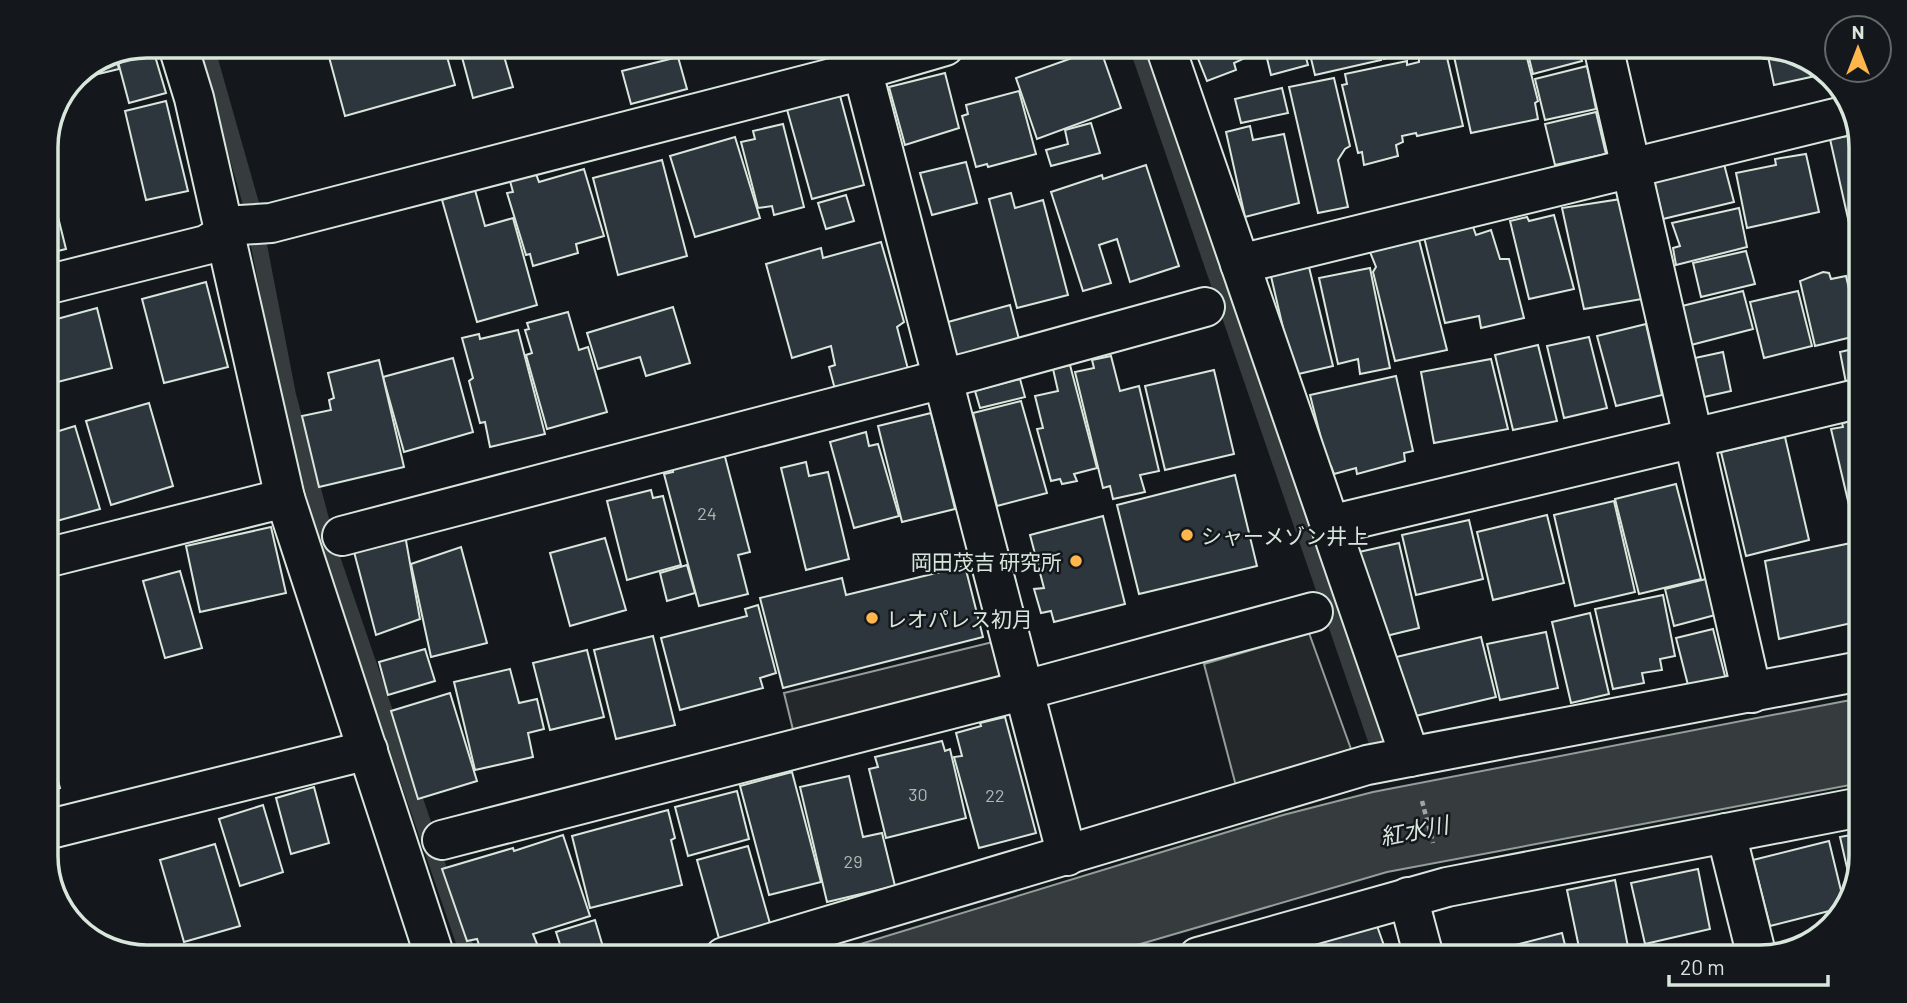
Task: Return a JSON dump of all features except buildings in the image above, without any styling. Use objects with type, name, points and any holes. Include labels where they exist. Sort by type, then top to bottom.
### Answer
[{"type":"street","points":[[182,58],[243,228],[285,498],[431,945]]},
{"type":"street","points":[[58,282],[206,245],[243,228],[860,58],[1067,856]]},
{"type":"street","points":[[1169,58],[1414,773]]},
{"type":"street","points":[[1606,58],[1752,693]]},
{"type":"street","points":[[1240,264],[1844,116]]},
{"type":"street","points":[[342,536],[1205,307]]},
{"type":"street","points":[[1330,525],[1849,401]]},
{"type":"street","points":[[58,555],[285,498]]},
{"type":"street","points":[[442,840],[1025,690],[1313,612]]},
{"type":"street","points":[[765,945],[1367,765],[1414,773],[1752,693],[1849,673]]},
{"type":"street","points":[[58,827],[368,750]]},
{"type":"street","points":[[1259,945],[1447,887],[1849,809]]},
{"type":"street","points":[[1726,833],[1754,945]]},
{"type":"street","points":[[1408,897],[1421,945]]},
{"type":"path","points":[[1414,773],[1436,853]]},
{"type":"shaded area","points":[[1309,633],[1351,749],[1236,786],[1204,664]]},
{"type":"shaded area","points":[[997,641],[1008,681],[794,734],[784,693]]},
{"type":"water","name":"紅水川","points":[[1849,700],[1849,785],[1387,872],[1137,945],[857,945],[1283,815],[1373,792]]},
{"type":"waterway","points":[[209,58],[251,204],[288,395],[328,546],[465,945]]},
{"type":"waterway","points":[[1141,58],[1379,749]]},
{"type":"place","name":"シャーメゾン井上","points":[[1187,535]]},
{"type":"place","name":"岡田茂吉 研究所","points":[[1076,561]]},
{"type":"place","name":"レオパレス初月","points":[[872,618]]}]
